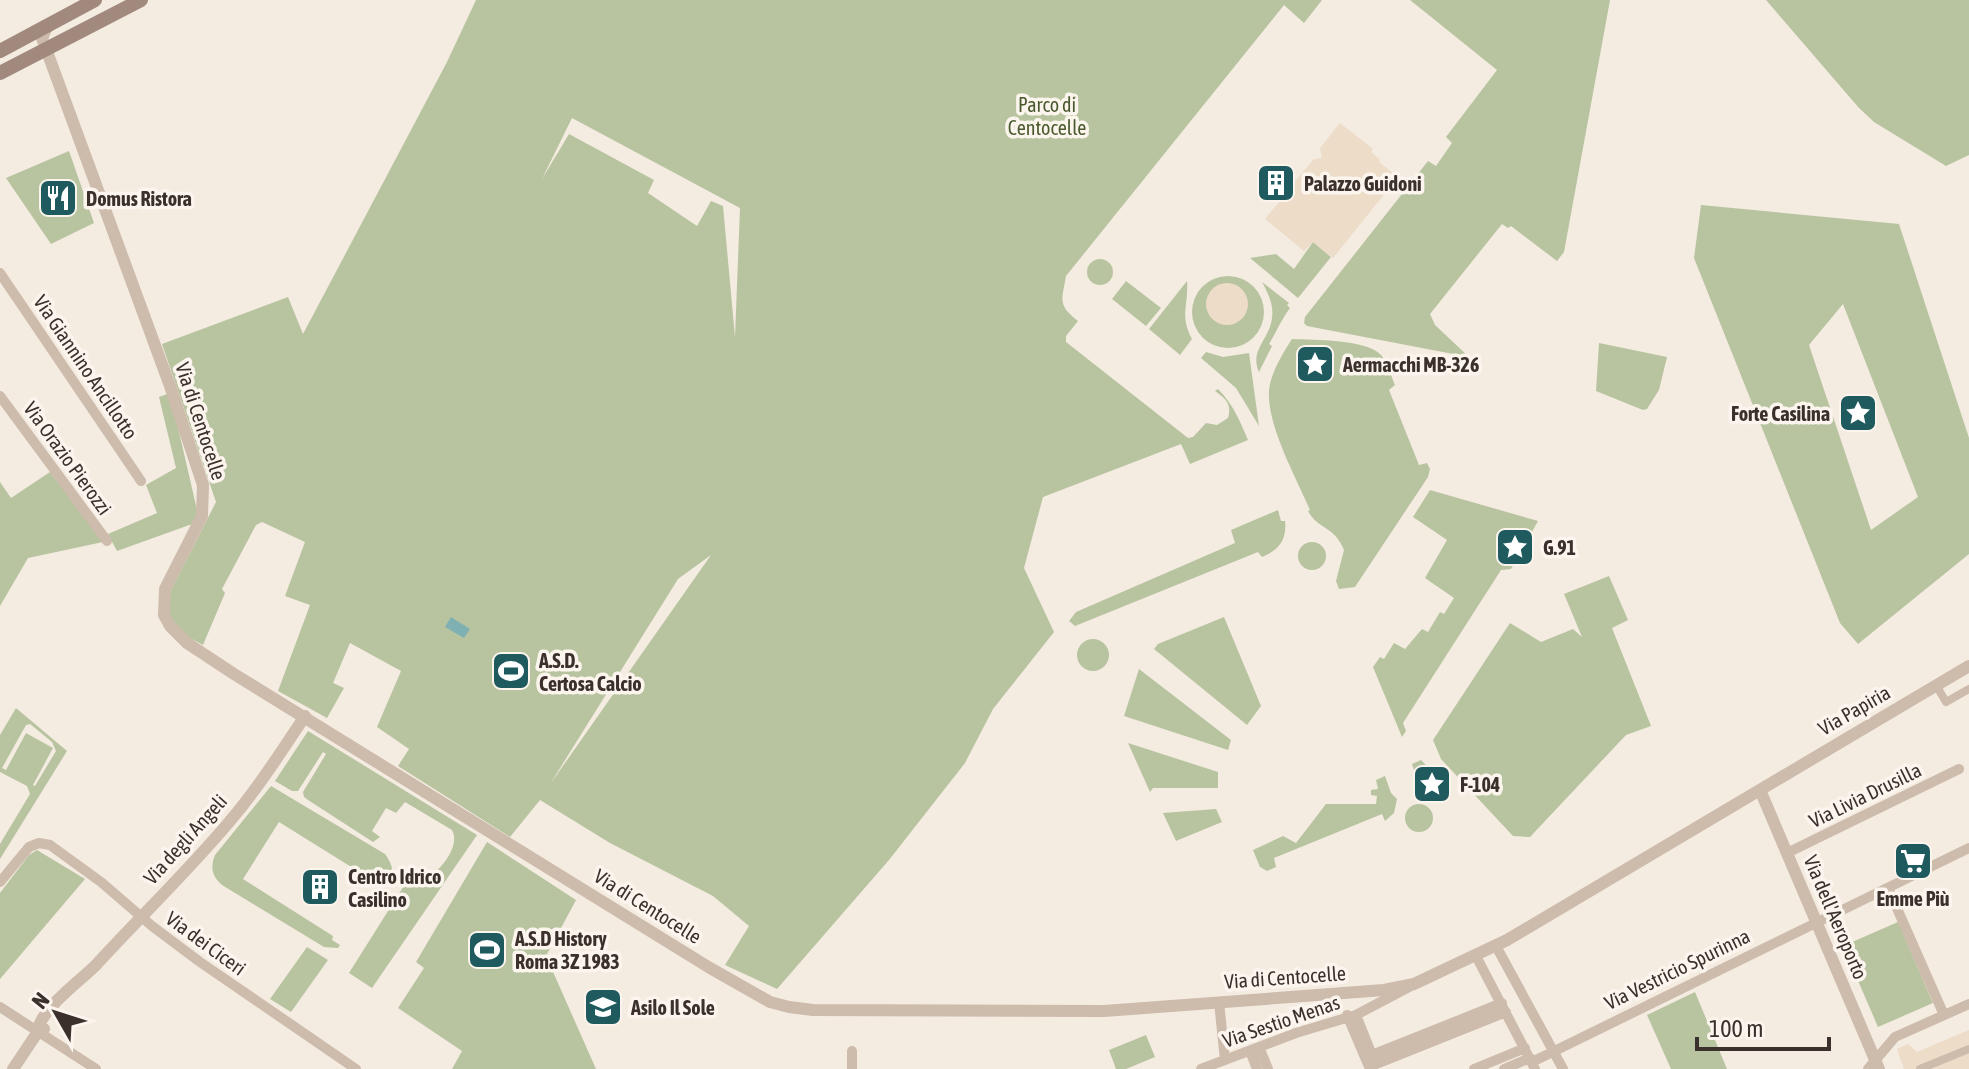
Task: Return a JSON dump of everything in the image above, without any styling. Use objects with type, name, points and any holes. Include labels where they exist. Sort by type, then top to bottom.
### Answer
[{"type":"main road","points":[[0,51],[95,0]]},
{"type":"main road","points":[[0,73],[141,0]]},
{"type":"street","name":"Via di Centocelle","points":[[48,25],[41,36],[181,416],[203,485],[202,516],[173,572],[164,597],[164,615],[175,632],[187,643],[710,968],[779,1005],[813,1010],[1104,1011],[1384,990],[1414,984],[1496,946],[1760,790]]},
{"type":"street","name":"Via Giannino Ancillotto","points":[[0,273],[5,290],[141,481]]},
{"type":"street","name":"Via Orazio Pierozzi","points":[[0,396],[107,541]]},
{"type":"street","name":"Via Papiria","points":[[1760,790],[1969,666]]},
{"type":"street","points":[[1936,685],[1946,702],[1969,689]]},
{"type":"street","name":"Via degli Angeli","points":[[13,1069],[37,1033],[49,1023],[82,979],[231,820],[263,780],[305,716]]},
{"type":"street","name":"Via Livia Drusilla","points":[[1787,853],[1959,769]]},
{"type":"street","name":"Via dell'Aeroporto","points":[[1760,790],[1817,921],[1874,1066]]},
{"type":"street","name":"Via dei Ciceri","points":[[0,882],[26,849],[39,843],[53,847],[200,962],[356,1069]]},
{"type":"street","name":"Via Vestricio Spurinna","points":[[1531,1059],[1554,1051],[1969,848]]},
{"type":"street","points":[[1888,888],[1944,1015]]},
{"type":"street","points":[[1496,946],[1563,1069]]},
{"type":"street","points":[[1476,956],[1531,1059]]},
{"type":"street","name":"Via Sestio Menas","points":[[1206,1068],[1351,1015],[1414,984]]},
{"type":"street","points":[[1219,1002],[1225,1060]]},
{"type":"street","points":[[1874,1066],[1895,1037],[1969,1004]]},
{"type":"street","points":[[0,1007],[96,1069]]},
{"type":"street","points":[[1351,1015],[1374,1064],[1504,1008]]},
{"type":"street","points":[[1254,1049],[1257,1069]]},
{"type":"street","points":[[1254,1049],[1268,1069]]},
{"type":"street","points":[[1920,1069],[1969,1049]]},
{"type":"street","points":[[852,1051],[852,1069]]},
{"type":"street","points":[[1474,1069],[1531,1059]]},
{"type":"street","points":[[1504,1069],[1531,1059]]},
{"type":"green space","name":"Parco di Centocelle","points":[[476,0],[1322,0],[1304,23],[1284,5],[1066,276],[1063,291],[1064,306],[1078,321],[1066,336],[1066,342],[1188,438],[1193,437],[1206,423],[1217,425],[1228,418],[1229,405],[1215,391],[1218,389],[1232,407],[1248,440],[1190,464],[1181,444],[1043,497],[1024,568],[1054,632],[993,709],[965,763],[889,860],[777,989],[725,965],[749,926],[713,896],[610,843],[540,800],[510,837],[398,766],[409,749],[377,727],[401,671],[350,643],[333,683],[344,688],[327,718],[278,691],[310,605],[285,596],[305,542],[262,522],[256,525],[222,589],[225,593],[203,645],[186,636],[171,619],[167,598],[216,502],[162,344],[288,297],[303,334],[447,62]],"holes":[[[572,118],[740,208],[735,337],[723,206],[711,201],[697,226],[648,193],[654,180],[569,134],[542,179]],[[711,555],[553,780],[552,781],[678,579]]]},
{"type":"green space","points":[[1410,0],[1610,0],[1564,252],[1557,261],[1511,226],[1508,228],[1502,224],[1430,314],[1435,325],[1469,357],[1304,323],[1305,317],[1428,161],[1436,166],[1452,143],[1446,137],[1497,70]]},
{"type":"green space","points":[[1766,0],[1969,0],[1969,155],[1946,166],[1874,122]]},
{"type":"green space","points":[[69,151],[94,223],[51,244],[6,178]]},
{"type":"green space","points":[[1701,205],[1899,224],[1969,438],[1969,554],[1858,644],[1840,623],[1694,258]],"holes":[[[1843,304],[1918,497],[1871,530],[1809,345]]]},
{"type":"green space","points":[[1313,242],[1331,257],[1298,298],[1250,258],[1276,254],[1294,269]]},
{"type":"green space","points":[[1100,259],[1109,263],[1113,272],[1109,281],[1100,285],[1091,281],[1087,272],[1091,263]]},
{"type":"green space","points":[[1228,276],[1254,286],[1264,312],[1254,338],[1228,348],[1202,338],[1192,312],[1202,286]]},
{"type":"green space","points":[[1126,281],[1161,308],[1146,326],[1112,299]]},
{"type":"green space","points":[[1187,281],[1185,316],[1192,339],[1180,355],[1149,329]]},
{"type":"green space","points":[[1262,282],[1289,303],[1290,308],[1269,344],[1272,346],[1259,372],[1258,351],[1272,313]]},
{"type":"green space","points":[[1292,339],[1352,343],[1381,355],[1395,385],[1389,390],[1419,465],[1427,463],[1430,469],[1428,477],[1355,587],[1339,589],[1336,581],[1344,550],[1336,536],[1316,522],[1308,511],[1273,420],[1270,384]]},
{"type":"green space","points":[[1599,343],[1667,357],[1659,390],[1647,409],[1596,391]]},
{"type":"green space","points":[[1206,352],[1223,357],[1249,353],[1259,426],[1236,388],[1201,358]]},
{"type":"green space","points":[[170,393],[198,514],[195,523],[117,551],[108,534],[157,513],[146,485],[176,468],[159,397]]},
{"type":"green space","points":[[50,472],[103,542],[28,558],[0,606],[0,482],[11,498]]},
{"type":"green space","points":[[1430,490],[1538,521],[1511,569],[1501,570],[1403,723],[1406,731],[1402,737],[1373,667],[1380,657],[1384,659],[1394,643],[1405,649],[1422,629],[1428,632],[1440,612],[1444,614],[1454,598],[1425,578],[1447,540],[1413,517]]},
{"type":"green space","points":[[1278,510],[1281,521],[1285,521],[1285,534],[1281,544],[1268,554],[1262,557],[1258,552],[1075,626],[1069,621],[1076,612],[1235,543],[1231,530]]},
{"type":"green space","points":[[1312,542],[1322,546],[1326,556],[1322,566],[1312,570],[1302,566],[1298,556],[1302,546]]},
{"type":"green space","points":[[1609,576],[1628,620],[1612,628],[1651,726],[1626,735],[1530,837],[1513,836],[1441,759],[1433,740],[1510,623],[1541,642],[1573,629],[1582,637],[1564,594]]},
{"type":"green space","points":[[1224,617],[1261,706],[1247,725],[1154,649],[1158,644]]},
{"type":"green space","points":[[1093,639],[1104,644],[1109,655],[1104,666],[1093,671],[1082,666],[1077,655],[1082,644]]},
{"type":"green space","points":[[1139,669],[1231,740],[1228,750],[1124,716]]},
{"type":"green space","points":[[16,708],[67,751],[0,859],[0,844],[30,794],[27,786],[0,772],[0,735]],"holes":[[[30,724],[52,742],[56,751],[35,786],[53,748],[26,733],[6,770],[2,768],[26,725]]]},
{"type":"green space","points":[[308,731],[477,835],[372,988],[349,973],[412,873],[426,879],[432,875],[448,858],[454,836],[452,830],[405,802],[396,813],[386,808],[372,831],[380,837],[373,842],[304,797],[303,792],[326,754],[323,752],[298,791],[275,781]]},
{"type":"green space","points":[[1128,743],[1218,772],[1218,788],[1153,788],[1150,792]]},
{"type":"green space","points":[[1421,760],[1450,790],[1435,795],[1421,790],[1412,764]]},
{"type":"green space","points":[[1385,776],[1391,793],[1397,799],[1394,813],[1385,821],[1382,814],[1274,858],[1276,867],[1267,871],[1260,867],[1253,850],[1283,836],[1296,843],[1326,804],[1376,804],[1377,796],[1371,795],[1371,790],[1378,789],[1376,780]]},
{"type":"green space","points":[[271,786],[385,854],[391,864],[389,883],[373,872],[369,878],[279,822],[243,879],[333,936],[332,940],[340,945],[338,948],[324,947],[222,885],[214,875],[215,855]]},
{"type":"green space","points":[[1419,804],[1429,808],[1433,818],[1429,828],[1419,832],[1409,828],[1405,818],[1409,808]]},
{"type":"green space","points":[[1216,809],[1222,822],[1176,841],[1163,813]]},
{"type":"green space","name":"A.S.D History Roma 3Z 1983","points":[[487,842],[576,900],[546,956],[596,1069],[452,1069],[462,1051],[398,1008],[424,968],[416,962]]},
{"type":"green space","points":[[37,850],[85,879],[0,979],[0,893],[29,855]]},
{"type":"green space","points":[[1898,922],[1933,1003],[1878,1027],[1843,946]]},
{"type":"green space","points":[[307,947],[328,960],[291,1012],[270,999]]},
{"type":"green space","points":[[1695,992],[1727,1069],[1671,1069],[1647,1015]]},
{"type":"green space","points":[[1146,1035],[1155,1057],[1126,1069],[1116,1069],[1109,1050]]},
{"type":"shaded area","points":[[1340,123],[1373,149],[1371,152],[1379,162],[1398,177],[1333,258],[1313,242],[1304,251],[1265,219],[1284,196],[1292,195],[1291,186],[1314,159],[1322,158],[1320,148]]},
{"type":"shaded area","points":[[1227,283],[1242,289],[1248,304],[1242,319],[1227,325],[1212,319],[1206,304],[1212,289]]},
{"type":"shaded area","points":[[1969,1030],[1969,1069],[1904,1069],[1897,1049],[1908,1044],[1917,1052]]},
{"type":"water","points":[[451,617],[470,629],[464,638],[445,627]]},
{"type":"place","name":"Palazzo Guidoni","points":[[1276,183]]},
{"type":"place","name":"Domus Ristora","points":[[58,198]]},
{"type":"place","name":"Aermacchi MB-326","points":[[1315,364]]},
{"type":"place","name":"Forte Casilina","points":[[1858,413]]},
{"type":"place","name":"G.91","points":[[1515,547]]},
{"type":"place","name":"A.S.D. Certosa Calcio","points":[[511,671]]},
{"type":"place","name":"F-104","points":[[1432,784]]},
{"type":"place","name":"Emme Più","points":[[1913,861]]},
{"type":"place","name":"Centro Idrico Casilino","points":[[320,887]]},
{"type":"place","name":"A.S.D History Roma 3Z 1983","points":[[487,950]]},
{"type":"place","name":"Asilo Il Sole","points":[[603,1007]]}]
